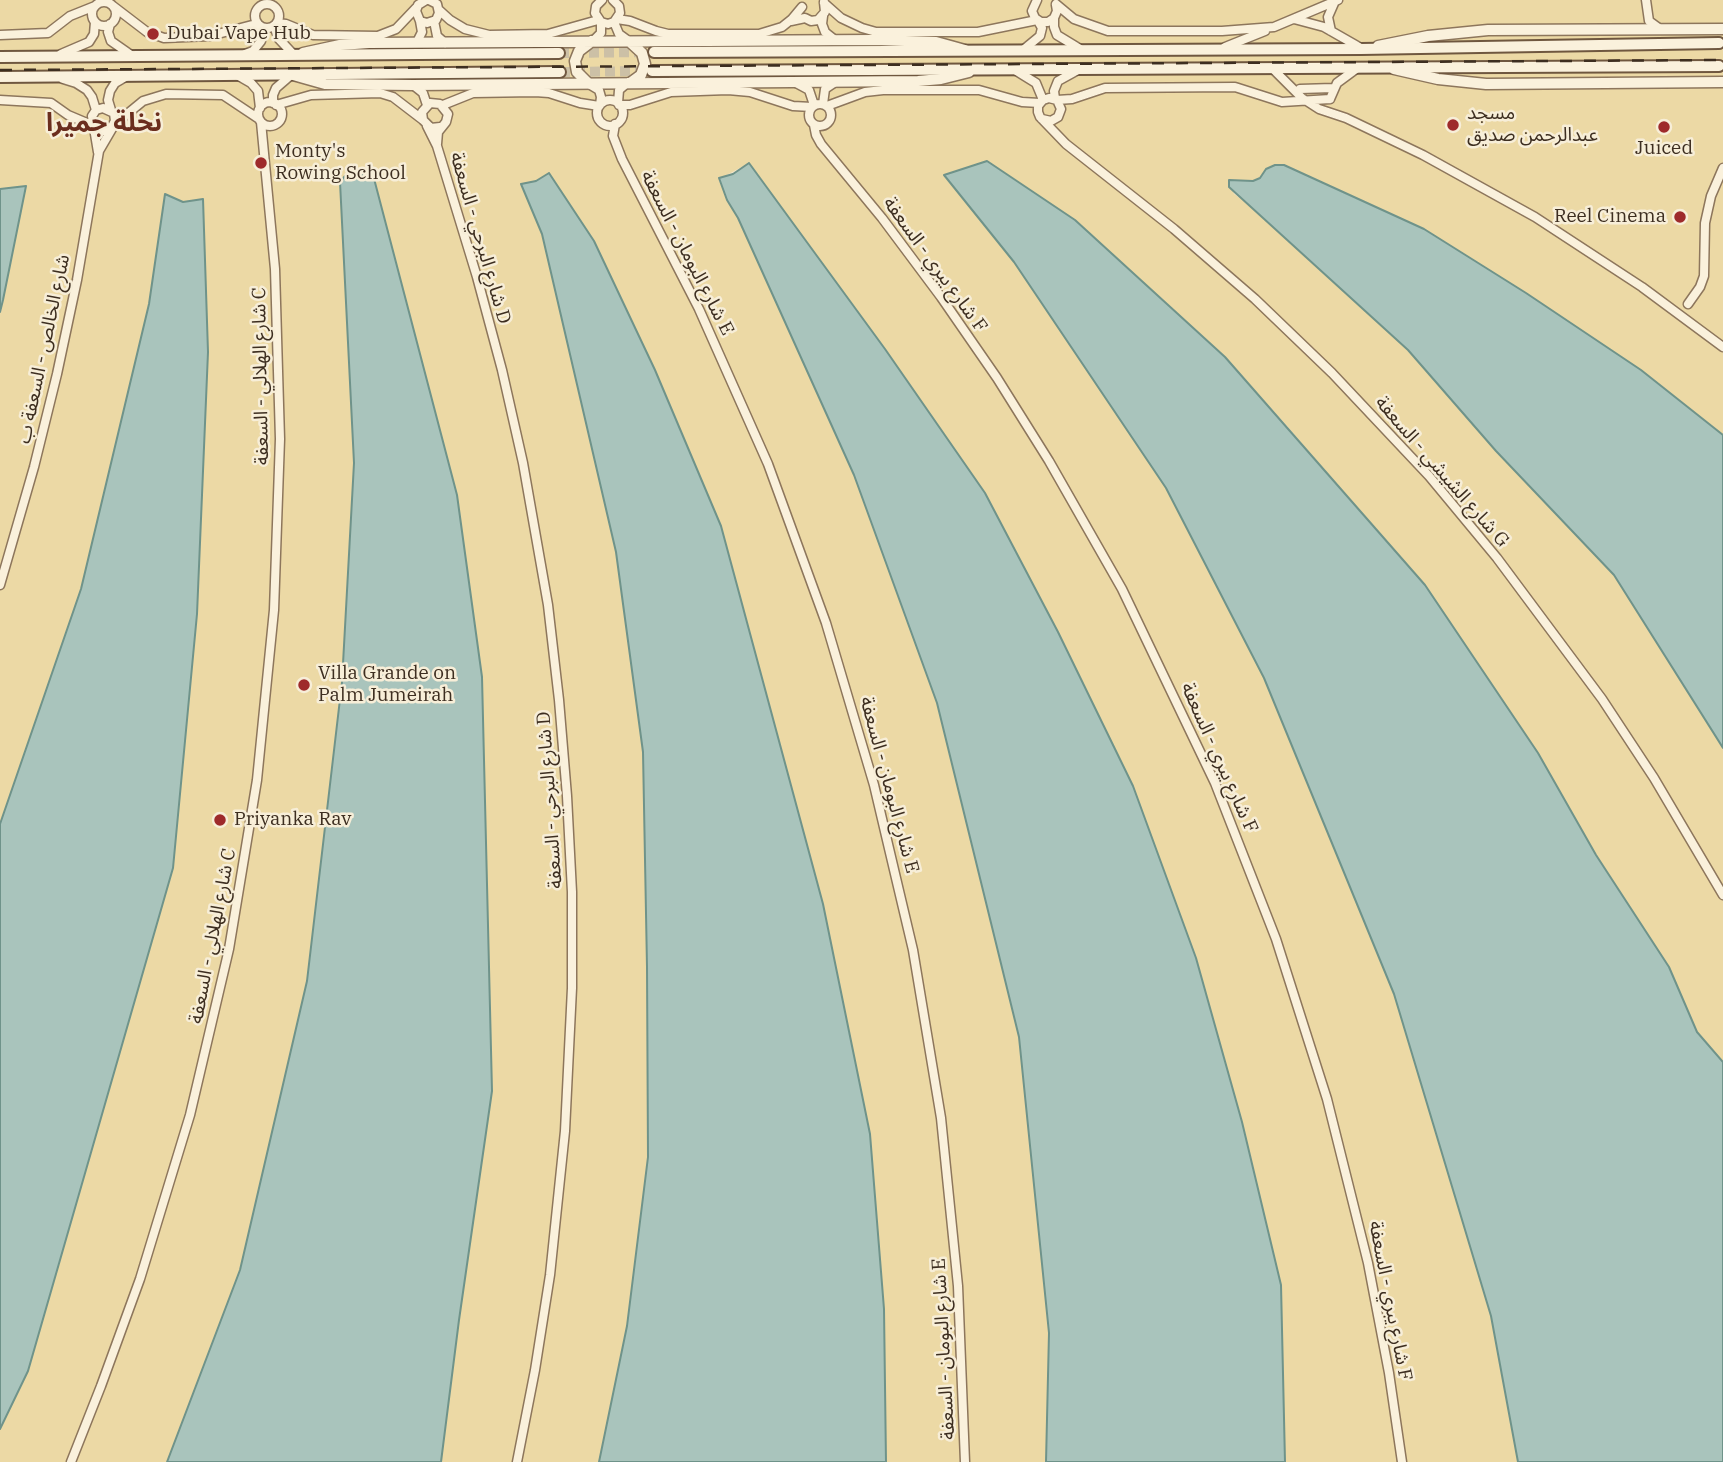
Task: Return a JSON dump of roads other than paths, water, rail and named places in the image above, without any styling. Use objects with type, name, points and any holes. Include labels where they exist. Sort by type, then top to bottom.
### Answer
[{"type":"main road","points":[[654,52],[1719,43]]},
{"type":"main road","points":[[0,57],[559,53]]},
{"type":"main road","points":[[652,71],[1719,66]]},
{"type":"main road","points":[[0,77],[560,72]]},
{"type":"street","points":[[578,26],[595,10],[601,0]]},
{"type":"street","points":[[614,0],[635,22]]},
{"type":"street","points":[[1646,0],[1646,12],[1652,25],[1660,29]]},
{"type":"street","points":[[823,1],[822,24],[825,33],[835,40]]},
{"type":"street","points":[[823,1],[841,18]]},
{"type":"street","points":[[1054,1],[1074,19],[1092,27],[1117,32],[1235,31],[1274,27]]},
{"type":"street","points":[[1054,1],[1057,11],[1054,27],[1057,35],[1080,49]]},
{"type":"street","points":[[1221,48],[1336,1]]},
{"type":"street","points":[[1331,32],[1328,17],[1336,1]]},
{"type":"street","points":[[0,35],[48,33],[74,15],[103,2],[110,3],[152,35],[170,38],[203,37],[239,28],[258,15],[265,4],[270,3],[294,28]]},
{"type":"street","points":[[258,15],[268,29],[276,25],[317,36],[378,36],[391,33],[416,8],[431,2]]},
{"type":"street","points":[[431,2],[435,31],[445,43]]},
{"type":"street","points":[[431,2],[454,23]]},
{"type":"street","points":[[110,3],[116,12],[108,32],[111,41],[131,55]]},
{"type":"street","points":[[53,56],[89,42],[94,34],[92,12],[96,4]]},
{"type":"street","points":[[804,4],[811,32],[808,40]]},
{"type":"street","points":[[788,23],[804,4]]},
{"type":"street","points":[[1015,24],[1025,17],[1035,4]]},
{"type":"street","points":[[1023,50],[1040,36],[1042,28],[1033,15],[1035,4]]},
{"type":"street","points":[[416,8],[422,32],[417,42]]},
{"type":"street","points":[[620,9],[616,20],[619,34],[639,48],[645,64],[641,75],[620,90],[618,104],[622,116]]},
{"type":"street","points":[[595,10],[601,33],[579,51],[575,61],[577,72],[599,90],[599,119]]},
{"type":"street","points":[[1632,29],[1640,24],[1646,12]]},
{"type":"street","points":[[279,13],[276,25],[283,45],[296,54],[355,44],[417,42],[928,41],[965,50]]},
{"type":"street","points":[[74,15],[102,25],[112,21],[132,21]]},
{"type":"street","points":[[242,55],[258,46],[262,37],[258,15]]},
{"type":"street","points":[[401,25],[419,19],[427,23],[435,20],[454,23],[473,32],[497,35],[548,34],[600,21],[608,23],[616,20],[635,22],[656,31],[675,34],[765,33],[788,23],[818,20],[824,15],[841,18],[867,30],[881,33],[978,32],[1038,20],[1045,23],[1054,18],[1074,19]]},
{"type":"street","points":[[1293,19],[1317,24],[1365,48],[1468,31],[1723,29]]},
{"type":"street","points":[[1277,68],[1300,89],[1307,102]]},
{"type":"street","points":[[1277,68],[1307,102],[1432,160],[1535,217],[1642,287],[1723,347]]},
{"type":"street","points":[[1346,118],[1338,112],[1330,99],[1333,88],[1357,68]]},
{"type":"street","points":[[1390,68],[1468,83],[1723,82]]},
{"type":"street","points":[[1059,137],[1061,106],[1054,91],[1058,80],[1079,69]]},
{"type":"street","points":[[265,144],[268,133],[280,120],[276,88],[292,75],[325,84],[834,83],[929,80],[974,70]]},
{"type":"street","points":[[1015,70],[1036,83],[1041,101],[1038,109],[1041,117],[1051,121],[1081,96]]},
{"type":"street","points":[[114,126],[115,116],[108,100],[110,91],[115,83],[129,75]]},
{"type":"street","points":[[237,75],[251,83],[258,91],[260,121]]},
{"type":"street","points":[[53,77],[84,87],[92,97],[94,126]]},
{"type":"street","points":[[790,82],[806,87],[811,93],[812,121]]},
{"type":"street","points":[[832,117],[825,105],[825,89],[834,83]]},
{"type":"street","points":[[413,85],[423,93],[425,123]]},
{"type":"street","points":[[0,100],[47,101],[75,118],[106,131],[137,105],[154,96],[166,94],[218,94],[246,107],[260,108],[266,103],[277,107],[298,97],[311,95],[380,93],[393,97],[425,123],[440,127],[446,122],[439,94],[448,85]]},
{"type":"street","points":[[787,104],[825,105],[877,90],[962,89],[988,91],[1022,102],[1041,101],[1049,97],[1056,99],[1081,96],[1105,88],[1235,87],[1275,101],[1307,102],[1330,99]]},
{"type":"street","points":[[1300,89],[1333,88]]},
{"type":"street","points":[[404,105],[415,110],[443,107],[463,96],[478,92],[542,92],[580,103],[600,105],[611,101],[618,104],[638,103],[662,94],[681,91],[736,90],[757,93],[787,104],[812,121],[825,125]]},
{"type":"street","points":[[824,148],[825,125],[849,99]]},
{"type":"street","name":"شارع الشيشي - السعفة G","points":[[1022,102],[1041,117],[1069,148],[1183,237],[1255,299],[1332,373],[1429,476],[1497,558],[1602,699],[1654,778],[1723,895]]},
{"type":"street","points":[[237,103],[269,126],[275,124]]},
{"type":"street","points":[[580,103],[606,125],[615,124],[638,103]]},
{"type":"street","points":[[75,118],[85,117],[103,108],[111,110],[137,105]]},
{"type":"street","name":"شارع البومان - السعفة E","points":[[599,119],[613,148],[622,159]]},
{"type":"street","name":"شارع الهلالي - السعفة C","points":[[71,1462],[125,1322],[178,1159],[219,993],[250,825],[269,667],[279,496],[278,326],[265,144],[260,121]]},
{"type":"street","name":"شارع يبري - السعفة F","points":[[812,121],[818,140],[882,218],[941,297],[1049,461],[1099,545],[1139,621],[1215,783],[1276,939],[1330,1110],[1368,1263],[1389,1373],[1402,1462]]},
{"type":"street","name":"شارع البرحي - السعفة D","points":[[425,123],[437,146],[490,323],[523,463],[548,605],[567,796],[572,892],[572,988],[565,1131],[550,1275],[536,1370],[517,1462]]},
{"type":"street","name":"شارع البومان - السعفة E","points":[[615,124],[613,136],[622,159],[699,309],[768,464],[826,623],[874,785],[913,950],[941,1118],[958,1286],[965,1462]]},
{"type":"street","name":"شارع الخالص - السعفة ب","points":[[94,126],[98,158]]},
{"type":"street","name":"شارع الخالص - السعفة ب","points":[[0,585],[25,502],[57,374],[98,158],[102,145],[114,126]]},
{"type":"street","name":"شارع البرحي - السعفة D","points":[[437,146],[440,127]]},
{"type":"street","points":[[1688,304],[1704,276],[1705,223],[1711,196],[1723,168]]},
{"type":"water","points":[[987,161],[1075,220],[1225,357],[1425,585],[1538,753],[1596,855],[1669,967],[1697,1032],[1723,1062],[1723,1462],[1518,1462],[1491,1316],[1394,994],[1264,678],[1166,488],[1014,262],[944,175]]},
{"type":"water","points":[[749,163],[885,349],[985,493],[1058,632],[1133,786],[1196,958],[1242,1122],[1281,1285],[1285,1462],[1046,1462],[1049,1333],[1019,1037],[937,703],[854,475],[719,178],[733,174]]},
{"type":"water","points":[[1275,165],[1284,165],[1424,229],[1641,370],[1723,435],[1723,748],[1614,575],[1496,451],[1408,350],[1229,187],[1229,180],[1253,181]]},
{"type":"water","points":[[372,171],[457,495],[482,677],[492,1091],[441,1462],[167,1462],[240,1270],[307,981],[342,682],[354,463],[340,182],[345,176],[352,180]]},
{"type":"water","points":[[549,173],[594,241],[655,370],[721,526],[823,904],[870,1134],[884,1309],[886,1462],[599,1462],[627,1326],[648,1157],[643,752],[616,552],[542,234],[521,184],[536,181]]},
{"type":"water","points":[[26,186],[3,300],[0,312],[0,189]]},
{"type":"water","points":[[165,194],[183,202],[203,199],[208,352],[197,614],[173,868],[28,1371],[0,1429],[0,824],[81,589],[149,304]]},
{"type":"tunnel","points":[[559,53],[654,52]]},
{"type":"tunnel","points":[[560,72],[652,71]]},
{"type":"railway","points":[[0,70],[1723,60]]},
{"type":"place","name":"Dubai Vape Hub","points":[[153,34]]},
{"type":"place","name":"مسجد عبدالرحمن صديق","points":[[1453,125]]},
{"type":"place","name":"Juiced","points":[[1664,127]]},
{"type":"place","name":"Monty's Rowing School","points":[[261,163]]},
{"type":"place","name":"Reel Cinema","points":[[1680,217]]},
{"type":"place","name":"Villa Grande on Palm Jumeirah","points":[[304,685]]},
{"type":"place","name":"Priyanka Rav","points":[[220,820]]},
{"type":"district","name":"نخلة جميرا","points":[[104,123]]}]
